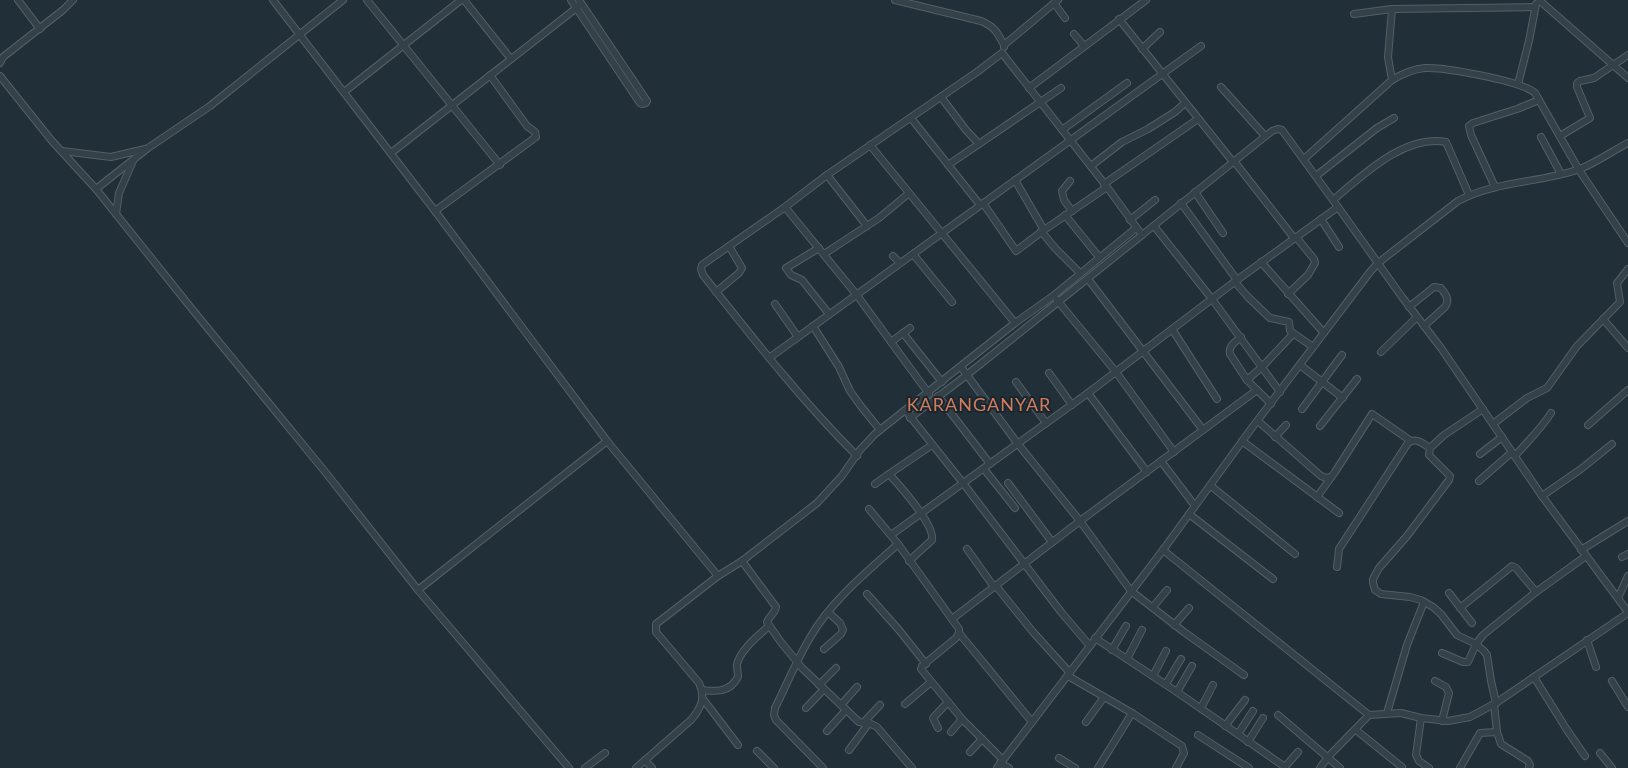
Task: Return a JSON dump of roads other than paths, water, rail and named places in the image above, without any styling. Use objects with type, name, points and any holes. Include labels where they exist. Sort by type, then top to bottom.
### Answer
[{"type":"street","points":[[18,0],[40,28]]},
{"type":"street","points":[[1,59],[73,0]]},
{"type":"street","points":[[272,0],[391,153],[607,441],[718,576]]},
{"type":"street","points":[[96,188],[148,148],[210,106],[343,0]]},
{"type":"street","points":[[367,0],[500,165]]},
{"type":"street","points":[[344,92],[463,0],[511,58]]},
{"type":"street","points":[[571,0],[579,4],[641,104],[646,103],[647,101],[614,59]]},
{"type":"street","points":[[895,0],[986,23],[996,30],[1004,45]]},
{"type":"street","points":[[1029,88],[1146,0]]},
{"type":"street","points":[[1389,0],[1391,9],[1388,57],[1392,80]]},
{"type":"street","points":[[1518,84],[1538,0],[1628,78]]},
{"type":"street","points":[[857,456],[829,428],[769,358],[701,273],[702,265],[1002,53],[1004,45],[1056,2],[1064,18]]},
{"type":"street","points":[[391,153],[579,4]]},
{"type":"street","points":[[1354,14],[1391,9],[1454,7],[1535,8]]},
{"type":"street","points":[[1119,20],[1314,259],[1315,264],[1308,275],[1288,294]]},
{"type":"street","points":[[1142,49],[1160,32]]},
{"type":"street","points":[[1074,34],[1084,46]]},
{"type":"street","points":[[769,358],[1201,46]]},
{"type":"street","points":[[1002,53],[1142,235]]},
{"type":"street","points":[[1560,136],[1590,118],[1577,83],[1594,78],[1628,55]]},
{"type":"street","points":[[1304,158],[1392,80],[1404,73],[1426,68],[1453,71],[1518,84],[1533,90],[1579,170],[1628,242]]},
{"type":"street","points":[[435,211],[500,165],[537,135],[524,121],[490,75]]},
{"type":"street","points":[[0,76],[33,119],[96,188],[418,590],[569,768]]},
{"type":"street","points":[[1062,130],[1126,83]]},
{"type":"street","points":[[1221,87],[1265,136]]},
{"type":"street","points":[[948,165],[1060,88]]},
{"type":"street","points":[[941,97],[979,144]]},
{"type":"street","points":[[1495,187],[1470,135],[1468,126],[1539,100]]},
{"type":"street","points":[[1090,166],[1122,142],[1148,129],[1175,112],[1185,103]]},
{"type":"street","points":[[911,118],[982,204],[1016,251],[1042,230],[1072,211],[1198,119]]},
{"type":"street","points":[[1316,176],[1378,128],[1394,118]]},
{"type":"street","points":[[908,414],[928,393],[942,382],[964,371],[1087,274],[1154,226],[1265,136],[1275,130],[1282,130],[1483,409],[1542,496],[1628,612],[1495,704],[1470,717],[1462,720],[1442,721],[1401,713],[1369,715],[1328,757],[1320,768]]},
{"type":"street","points":[[1541,137],[1561,174]]},
{"type":"street","points":[[1333,200],[1366,172],[1412,144],[1435,140],[1446,142],[1469,195]]},
{"type":"street","points":[[1000,764],[1378,263],[1458,201],[1469,195],[1495,187],[1579,170],[1628,143]]},
{"type":"street","points":[[870,145],[1015,323]]},
{"type":"street","points":[[62,151],[111,157],[148,148]]},
{"type":"street","points":[[116,214],[119,193],[134,159]]},
{"type":"street","points":[[827,175],[867,226]]},
{"type":"street","points":[[1015,180],[1042,230],[1055,248],[1087,274],[1204,430]]},
{"type":"street","points":[[1070,181],[1062,191],[1064,200],[1072,211]]},
{"type":"street","points":[[1195,192],[1223,233]]},
{"type":"street","points":[[824,254],[867,226],[908,194]]},
{"type":"street","points":[[1130,220],[1155,200]]},
{"type":"street","points":[[1180,203],[1248,298],[1270,318],[1289,322],[1289,330],[1313,347]]},
{"type":"street","points":[[786,207],[856,294],[928,393],[936,398],[1015,508]]},
{"type":"street","points":[[891,535],[1072,405],[1261,262],[1338,207]]},
{"type":"street","points":[[1065,215],[1099,257]]},
{"type":"street","points":[[1321,219],[1339,247]]},
{"type":"street","points":[[1154,226],[1241,337],[1280,392]]},
{"type":"street","points":[[636,768],[691,720],[698,711],[703,699],[699,683],[656,632],[656,624],[817,503],[880,430],[936,398],[1015,323],[1056,299],[1087,274],[1099,257],[1136,228]]},
{"type":"street","points":[[716,292],[739,273],[742,268],[729,246]]},
{"type":"street","points":[[819,248],[786,268],[791,275],[802,280],[829,314]]},
{"type":"street","points":[[913,254],[952,302]]},
{"type":"street","points":[[893,256],[900,263]]},
{"type":"street","points":[[1261,262],[1324,333]]},
{"type":"street","points":[[1493,424],[1527,398],[1547,388],[1577,346],[1620,302],[1617,283],[1628,269]]},
{"type":"street","points":[[1409,307],[1434,287],[1441,288],[1447,297],[1447,303],[1424,326]]},
{"type":"street","points":[[1056,299],[1116,372],[1174,452]]},
{"type":"street","points":[[775,304],[798,337]]},
{"type":"street","points":[[1381,352],[1417,317]]},
{"type":"street","points":[[1603,319],[1628,348]]},
{"type":"street","points":[[813,326],[839,367],[850,391],[880,430]]},
{"type":"street","points":[[891,342],[910,328]]},
{"type":"street","points":[[1172,329],[1217,399]]},
{"type":"street","points":[[904,333],[942,382]]},
{"type":"street","points":[[1247,380],[1293,334]]},
{"type":"street","points":[[1241,337],[1231,345],[1230,354],[1247,380],[1271,404]]},
{"type":"street","points":[[1302,409],[1342,355]]},
{"type":"street","points":[[1300,365],[1342,398]]},
{"type":"street","points":[[964,371],[1018,444],[1080,521],[1131,591],[1174,625],[1244,675]]},
{"type":"street","points":[[1049,373],[1072,405]]},
{"type":"street","points":[[1320,426],[1356,379]]},
{"type":"street","points":[[1016,382],[1046,423]]},
{"type":"street","points":[[952,619],[1052,542],[1257,390]]},
{"type":"street","points":[[1588,425],[1628,390]]},
{"type":"street","points":[[1088,393],[1147,472]]},
{"type":"street","points":[[1483,409],[1444,435],[1428,451],[1450,476],[1449,480],[1407,536],[1379,568],[1373,578],[1373,583],[1375,590],[1381,594],[1410,597],[1424,602],[1441,614],[1457,635],[1484,650],[1487,656],[1495,704],[1499,741],[1503,746],[1530,762],[1529,768]]},
{"type":"street","points":[[1479,481],[1514,454],[1544,423],[1551,413]]},
{"type":"street","points":[[908,414],[1061,612],[1090,646]]},
{"type":"street","points":[[1317,497],[1372,414],[1411,441]]},
{"type":"street","points":[[1258,421],[1321,476],[1331,478]]},
{"type":"street","points":[[1275,437],[1286,425]]},
{"type":"street","points":[[1480,454],[1502,437]]},
{"type":"street","points":[[1337,568],[1339,549],[1406,445],[1411,441],[1418,440],[1430,448]]},
{"type":"street","points":[[418,590],[607,441]]},
{"type":"street","points":[[1242,441],[1338,513]]},
{"type":"street","points":[[1542,496],[1581,469],[1612,444]]},
{"type":"street","points":[[875,484],[932,445]]},
{"type":"street","points":[[1161,461],[1195,506]]},
{"type":"street","points":[[889,474],[921,514],[933,536],[932,540],[909,561]]},
{"type":"street","points":[[1008,483],[1052,542]]},
{"type":"street","points":[[1211,486],[1295,554]]},
{"type":"street","points":[[869,509],[898,544],[959,628],[959,633],[1032,722]]},
{"type":"street","points":[[1189,514],[1273,579]]},
{"type":"street","points":[[1581,550],[1628,521]]},
{"type":"street","points":[[823,768],[776,720],[774,715],[775,708],[811,635],[828,612],[853,585],[898,544]]},
{"type":"street","points":[[967,549],[995,586],[1069,674],[1182,746],[1184,753],[1177,767]]},
{"type":"street","points":[[1163,550],[1369,715]]},
{"type":"street","points":[[1442,653],[1466,663],[1483,635],[1536,592],[1586,556]]},
{"type":"street","points":[[742,561],[776,607],[776,612],[768,619],[769,626],[802,668],[859,722],[877,727],[912,768]]},
{"type":"street","points":[[1460,608],[1512,566],[1515,566],[1536,592]]},
{"type":"street","points":[[1618,598],[1628,576]]},
{"type":"street","points":[[1153,607],[1168,590]]},
{"type":"street","points":[[1449,593],[1472,623]]},
{"type":"street","points":[[867,594],[926,664]]},
{"type":"street","points":[[1387,713],[1407,645],[1424,602]]},
{"type":"street","points":[[1174,625],[1189,608]]},
{"type":"street","points":[[824,649],[843,630],[843,626],[828,612]]},
{"type":"street","points":[[702,690],[712,692],[728,689],[738,678],[739,658],[769,626]]},
{"type":"street","points":[[1112,650],[1126,626]]},
{"type":"street","points":[[1127,659],[1142,630]]},
{"type":"street","points":[[959,633],[921,669],[962,719],[982,739],[1000,764],[1008,768]]},
{"type":"street","points":[[1095,638],[1201,708],[1284,768],[1298,752]]},
{"type":"street","points":[[1588,640],[1596,667]]},
{"type":"street","points":[[1153,676],[1166,651]]},
{"type":"street","points":[[1166,684],[1182,660]]},
{"type":"street","points":[[1177,692],[1192,666]]},
{"type":"street","points":[[806,708],[836,668]]},
{"type":"street","points":[[1534,677],[1585,756]]},
{"type":"street","points":[[1435,681],[1446,687],[1449,693],[1442,721]]},
{"type":"street","points":[[1612,681],[1627,703]]},
{"type":"street","points":[[905,704],[931,682]]},
{"type":"street","points":[[1201,708],[1213,685]]},
{"type":"street","points":[[827,731],[857,687]]},
{"type":"street","points":[[1086,722],[1104,697]]},
{"type":"street","points":[[703,699],[738,745]]},
{"type":"street","points":[[1226,726],[1245,700]]},
{"type":"street","points":[[938,728],[933,718],[948,702]]},
{"type":"street","points":[[849,750],[880,705]]},
{"type":"street","points":[[1238,734],[1253,711]]},
{"type":"street","points":[[1098,768],[1132,713]]},
{"type":"street","points":[[1278,715],[1340,768]]},
{"type":"street","points":[[1248,742],[1263,718]]},
{"type":"street","points":[[1421,718],[1416,755],[1419,761],[1430,768]]},
{"type":"street","points":[[952,732],[962,719]]},
{"type":"street","points":[[1356,730],[1402,767]]},
{"type":"street","points":[[1460,768],[1480,733],[1497,732]]},
{"type":"street","points":[[1198,735],[1249,768]]},
{"type":"street","points":[[970,752],[982,739]]},
{"type":"street","points":[[757,751],[774,768]]},
{"type":"street","points":[[1600,752],[1612,768]]},
{"type":"street","points":[[585,768],[605,753]]},
{"type":"street","points":[[1059,758],[1075,768]]},
{"type":"street","points":[[646,760],[652,768]]},
{"type":"district","name":"KARANGANYAR","points":[[979,404]]}]
